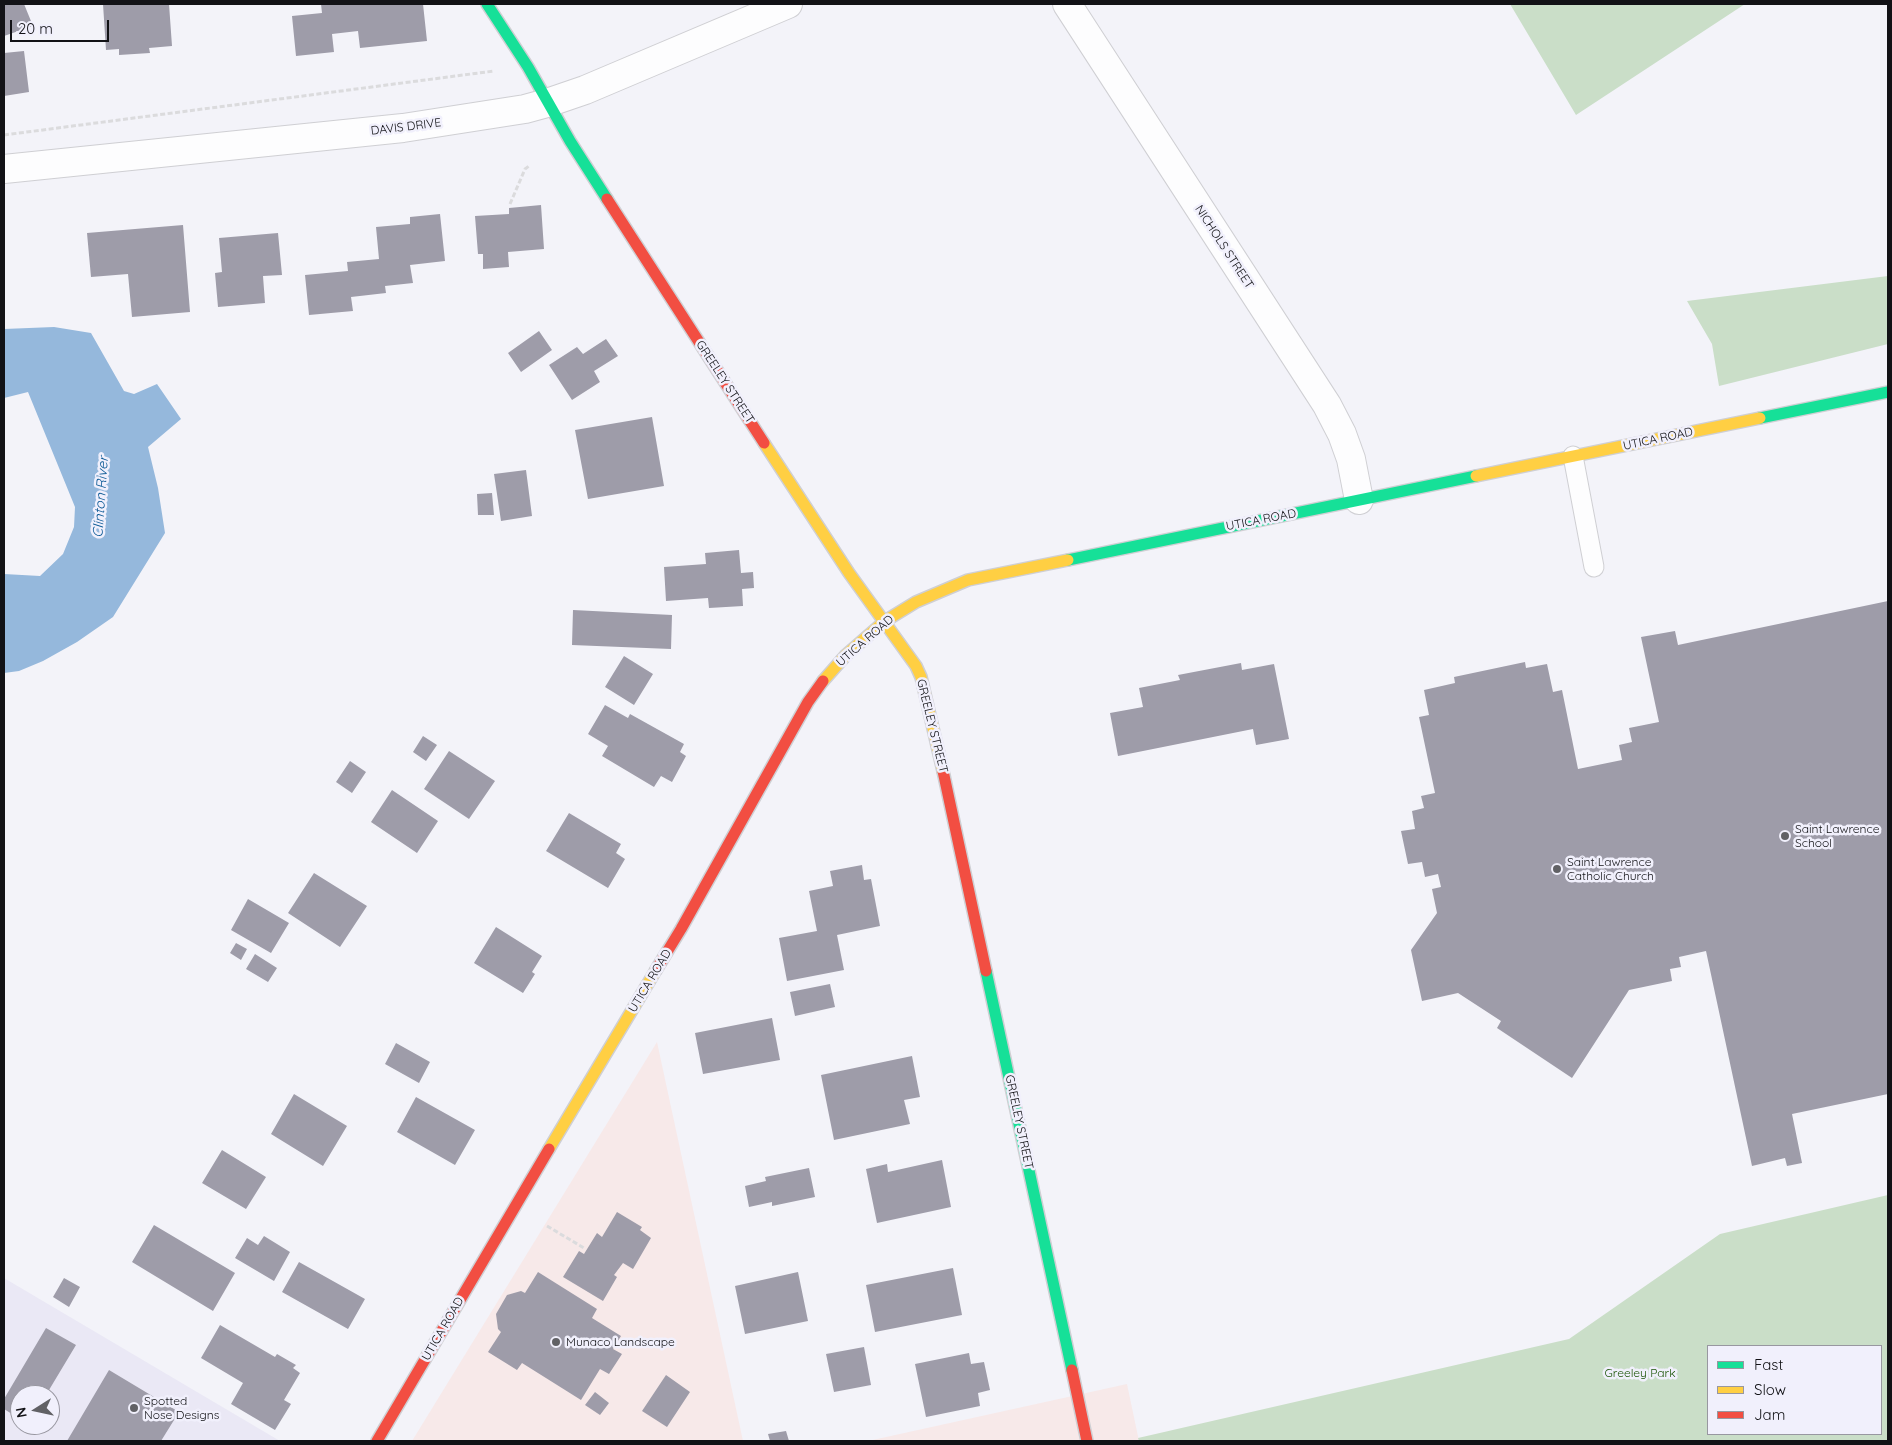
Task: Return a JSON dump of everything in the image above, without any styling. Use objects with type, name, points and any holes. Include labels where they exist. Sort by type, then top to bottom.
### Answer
[{"type":"street","name":"GREELEY STREET","points":[[487,4],[528,67],[547,103],[776,461],[849,573],[916,666],[928,703],[1087,1441]]},
{"type":"street","name":"DAVIS DRIVE","points":[[4,169],[404,128],[497,114],[547,103],[585,90],[788,4]]},
{"type":"street","name":"NICHOLS STREET","points":[[1067,4],[1327,406],[1342,434],[1351,459],[1359,500]]},
{"type":"street","name":"UTICA ROAD","points":[[377,1441],[681,929],[808,702],[826,676],[839,662],[885,621],[916,602],[968,580],[1888,392]]},
{"type":"lane","points":[[1573,456],[1594,567]]},
{"type":"path","points":[[4,135],[494,71]]},
{"type":"path","points":[[510,204],[525,169],[529,166]]},
{"type":"path","points":[[547,1226],[584,1248]]},
{"type":"shaded area","points":[[657,1042],[743,1441],[412,1441]]},
{"type":"shaded area","points":[[4,1278],[280,1441],[4,1441]]},
{"type":"shaded area","points":[[1127,1384],[1139,1441],[868,1441]]},
{"type":"green space","points":[[1510,4],[1745,4],[1576,115]]},
{"type":"green space","points":[[1888,276],[1888,344],[1719,386],[1712,344],[1687,301]]},
{"type":"green space","name":"Greeley Park","points":[[1888,1195],[1888,1441],[1139,1441],[1138,1438],[1569,1339],[1720,1234]]},
{"type":"water","name":"Clinton River","points":[[54,327],[91,333],[124,391],[134,394],[157,384],[181,419],[148,447],[158,488],[165,533],[113,617],[77,642],[43,661],[19,671],[4,673],[4,574],[40,576],[63,554],[74,527],[75,507],[28,392],[4,398],[4,329]]},
{"type":"building","points":[[24,4],[33,26],[4,36],[4,5]]},
{"type":"building","points":[[103,4],[169,4],[172,46],[149,48],[150,53],[119,55],[119,49],[106,50]]},
{"type":"building","points":[[321,4],[423,4],[427,41],[360,48],[358,31],[332,34],[334,52],[296,56],[292,16],[322,13]]},
{"type":"building","points":[[24,51],[29,92],[4,96],[4,53]]},
{"type":"building","points":[[541,205],[544,249],[508,252],[509,267],[483,269],[483,254],[478,254],[475,216],[509,214],[509,208]]},
{"type":"building","points":[[440,214],[445,261],[410,265],[413,283],[385,286],[386,293],[351,297],[353,311],[309,315],[305,275],[348,271],[347,262],[379,259],[376,227],[410,224],[410,217]]},
{"type":"building","points":[[183,225],[190,312],[132,317],[128,274],[91,277],[87,233]]},
{"type":"building","points":[[278,233],[282,275],[263,276],[265,303],[218,307],[215,273],[222,272],[219,238]]},
{"type":"building","points":[[539,331],[552,350],[521,372],[508,353]]},
{"type":"building","points":[[606,339],[618,356],[594,371],[600,382],[572,400],[549,365],[577,347],[583,354]]},
{"type":"building","points":[[652,417],[664,486],[588,499],[575,430]]},
{"type":"building","points":[[526,470],[532,516],[501,521],[494,474]]},
{"type":"building","points":[[492,493],[494,515],[478,515],[477,494]]},
{"type":"building","points":[[739,550],[741,573],[753,572],[754,588],[742,589],[743,606],[709,608],[708,598],[666,601],[664,567],[706,564],[705,553]]},
{"type":"building","points":[[1888,601],[1888,1094],[1792,1114],[1802,1163],[1787,1166],[1785,1158],[1752,1166],[1706,951],[1679,957],[1681,967],[1670,969],[1672,981],[1629,990],[1572,1078],[1497,1028],[1501,1021],[1458,993],[1422,1001],[1411,950],[1437,913],[1432,889],[1441,887],[1438,874],[1425,877],[1422,862],[1408,864],[1401,831],[1415,829],[1412,811],[1424,808],[1421,796],[1435,793],[1419,717],[1429,715],[1424,690],[1455,683],[1454,677],[1525,662],[1526,668],[1547,664],[1553,692],[1562,690],[1578,769],[1622,760],[1619,745],[1632,742],[1629,728],[1659,722],[1641,637],[1675,631],[1678,645]]},
{"type":"building","points":[[573,610],[672,615],[671,649],[572,645]]},
{"type":"building","points":[[624,656],[653,674],[634,705],[605,687]]},
{"type":"building","points":[[1241,663],[1242,670],[1274,664],[1289,739],[1256,745],[1253,729],[1118,756],[1110,713],[1143,707],[1139,688],[1180,680],[1178,675]]},
{"type":"building","points":[[605,705],[628,718],[630,714],[684,744],[680,752],[686,756],[672,782],[661,776],[654,787],[602,756],[608,746],[588,734]]},
{"type":"building","points":[[423,736],[437,745],[426,761],[413,752]]},
{"type":"building","points":[[449,751],[495,781],[469,819],[424,789]]},
{"type":"building","points":[[350,761],[366,772],[352,793],[336,782]]},
{"type":"building","points":[[392,790],[438,821],[417,853],[371,822]]},
{"type":"building","points":[[569,813],[621,844],[616,853],[625,859],[608,888],[546,851]]},
{"type":"building","points":[[862,865],[864,880],[871,879],[880,926],[837,935],[844,970],[787,981],[779,938],[817,931],[809,891],[833,886],[830,871]]},
{"type":"building","points":[[314,873],[367,906],[340,947],[288,913]]},
{"type":"building","points":[[248,899],[289,923],[271,953],[231,930]]},
{"type":"building","points":[[496,927],[542,956],[532,972],[535,974],[523,993],[474,963]]},
{"type":"building","points":[[236,943],[247,949],[241,960],[230,953]]},
{"type":"building","points":[[255,954],[277,968],[268,982],[246,969]]},
{"type":"building","points":[[830,984],[835,1007],[795,1016],[790,992]]},
{"type":"building","points":[[772,1018],[780,1060],[703,1074],[695,1033]]},
{"type":"building","points":[[396,1043],[430,1062],[419,1083],[385,1064]]},
{"type":"building","points":[[912,1056],[920,1097],[904,1100],[910,1124],[834,1140],[821,1075]]},
{"type":"building","points":[[294,1094],[347,1126],[323,1166],[271,1134]]},
{"type":"building","points":[[416,1097],[475,1130],[455,1165],[397,1132]]},
{"type":"building","points":[[222,1150],[266,1177],[246,1209],[202,1183]]},
{"type":"building","points":[[942,1160],[951,1207],[877,1223],[866,1169],[887,1164],[888,1172]]},
{"type":"building","points":[[809,1168],[815,1197],[772,1206],[772,1202],[749,1207],[745,1186],[766,1181],[765,1177]]},
{"type":"building","points":[[617,1212],[642,1227],[640,1230],[651,1238],[633,1269],[623,1263],[614,1275],[617,1277],[603,1301],[563,1277],[579,1251],[584,1254],[597,1233],[602,1237]]},
{"type":"building","points":[[154,1225],[235,1273],[213,1311],[132,1262]]},
{"type":"building","points":[[264,1236],[290,1252],[274,1281],[235,1258],[247,1238],[258,1245]]},
{"type":"building","points":[[299,1262],[365,1299],[348,1329],[282,1292]]},
{"type":"building","points":[[953,1268],[962,1315],[875,1332],[866,1285]]},
{"type":"building","name":"Munaco Landscape","points":[[538,1272],[597,1309],[592,1318],[621,1336],[613,1349],[622,1354],[609,1374],[600,1369],[581,1400],[522,1363],[517,1370],[488,1352],[501,1332],[498,1329],[496,1314],[507,1295],[521,1291],[525,1293]]},
{"type":"building","points":[[798,1272],[808,1321],[745,1334],[735,1286]]},
{"type":"building","points":[[64,1278],[80,1287],[69,1307],[53,1297]]},
{"type":"building","points":[[220,1325],[275,1357],[277,1354],[296,1365],[293,1368],[300,1373],[284,1400],[291,1404],[275,1430],[231,1404],[243,1383],[201,1358]]},
{"type":"building","points":[[46,1328],[76,1345],[52,1385],[12,1385]]},
{"type":"building","points":[[864,1347],[871,1385],[834,1392],[826,1354]]},
{"type":"building","points":[[969,1353],[971,1364],[984,1362],[990,1390],[978,1393],[980,1406],[926,1417],[915,1364]]},
{"type":"building","name":"Spotted Nose Designs","points":[[109,1370],[179,1412],[161,1441],[67,1441]]},
{"type":"building","points":[[666,1375],[690,1392],[667,1427],[642,1411]]},
{"type":"building","points":[[10,1389],[10,1413],[4,1409],[4,1399]]},
{"type":"building","points":[[595,1392],[609,1403],[600,1415],[585,1405]]},
{"type":"building","points":[[786,1431],[789,1441],[770,1441],[768,1434]]},
{"type":"traffic: fast","points":[[487,4],[528,67],[570,141],[607,199]]},
{"type":"traffic: fast","points":[[1760,418],[1888,392]]},
{"type":"traffic: fast","points":[[1068,560],[1476,476]]},
{"type":"traffic: fast","points":[[986,971],[1072,1370]]},
{"type":"traffic: slow","points":[[1476,476],[1760,418]]},
{"type":"traffic: slow","points":[[764,443],[849,573],[916,666],[921,677],[943,771]]},
{"type":"traffic: slow","points":[[823,681],[846,655],[885,621],[916,602],[968,580],[1068,560]]},
{"type":"traffic: slow","points":[[549,1149],[656,970]]},
{"type":"traffic: jam","points":[[607,199],[764,443]]},
{"type":"traffic: jam","points":[[656,970],[681,929],[808,702],[823,681]]},
{"type":"traffic: jam","points":[[943,771],[986,971]]},
{"type":"traffic: jam","points":[[377,1441],[549,1149]]},
{"type":"traffic: jam","points":[[1072,1370],[1087,1441]]},
{"type":"place","name":"Saint Lawrence School","points":[[1785,836]]},
{"type":"place","name":"Saint Lawrence Catholic Church","points":[[1557,869]]},
{"type":"place","name":"Munaco Landscape","points":[[556,1342]]},
{"type":"place","name":"Spotted Nose Designs","points":[[134,1408]]}]
